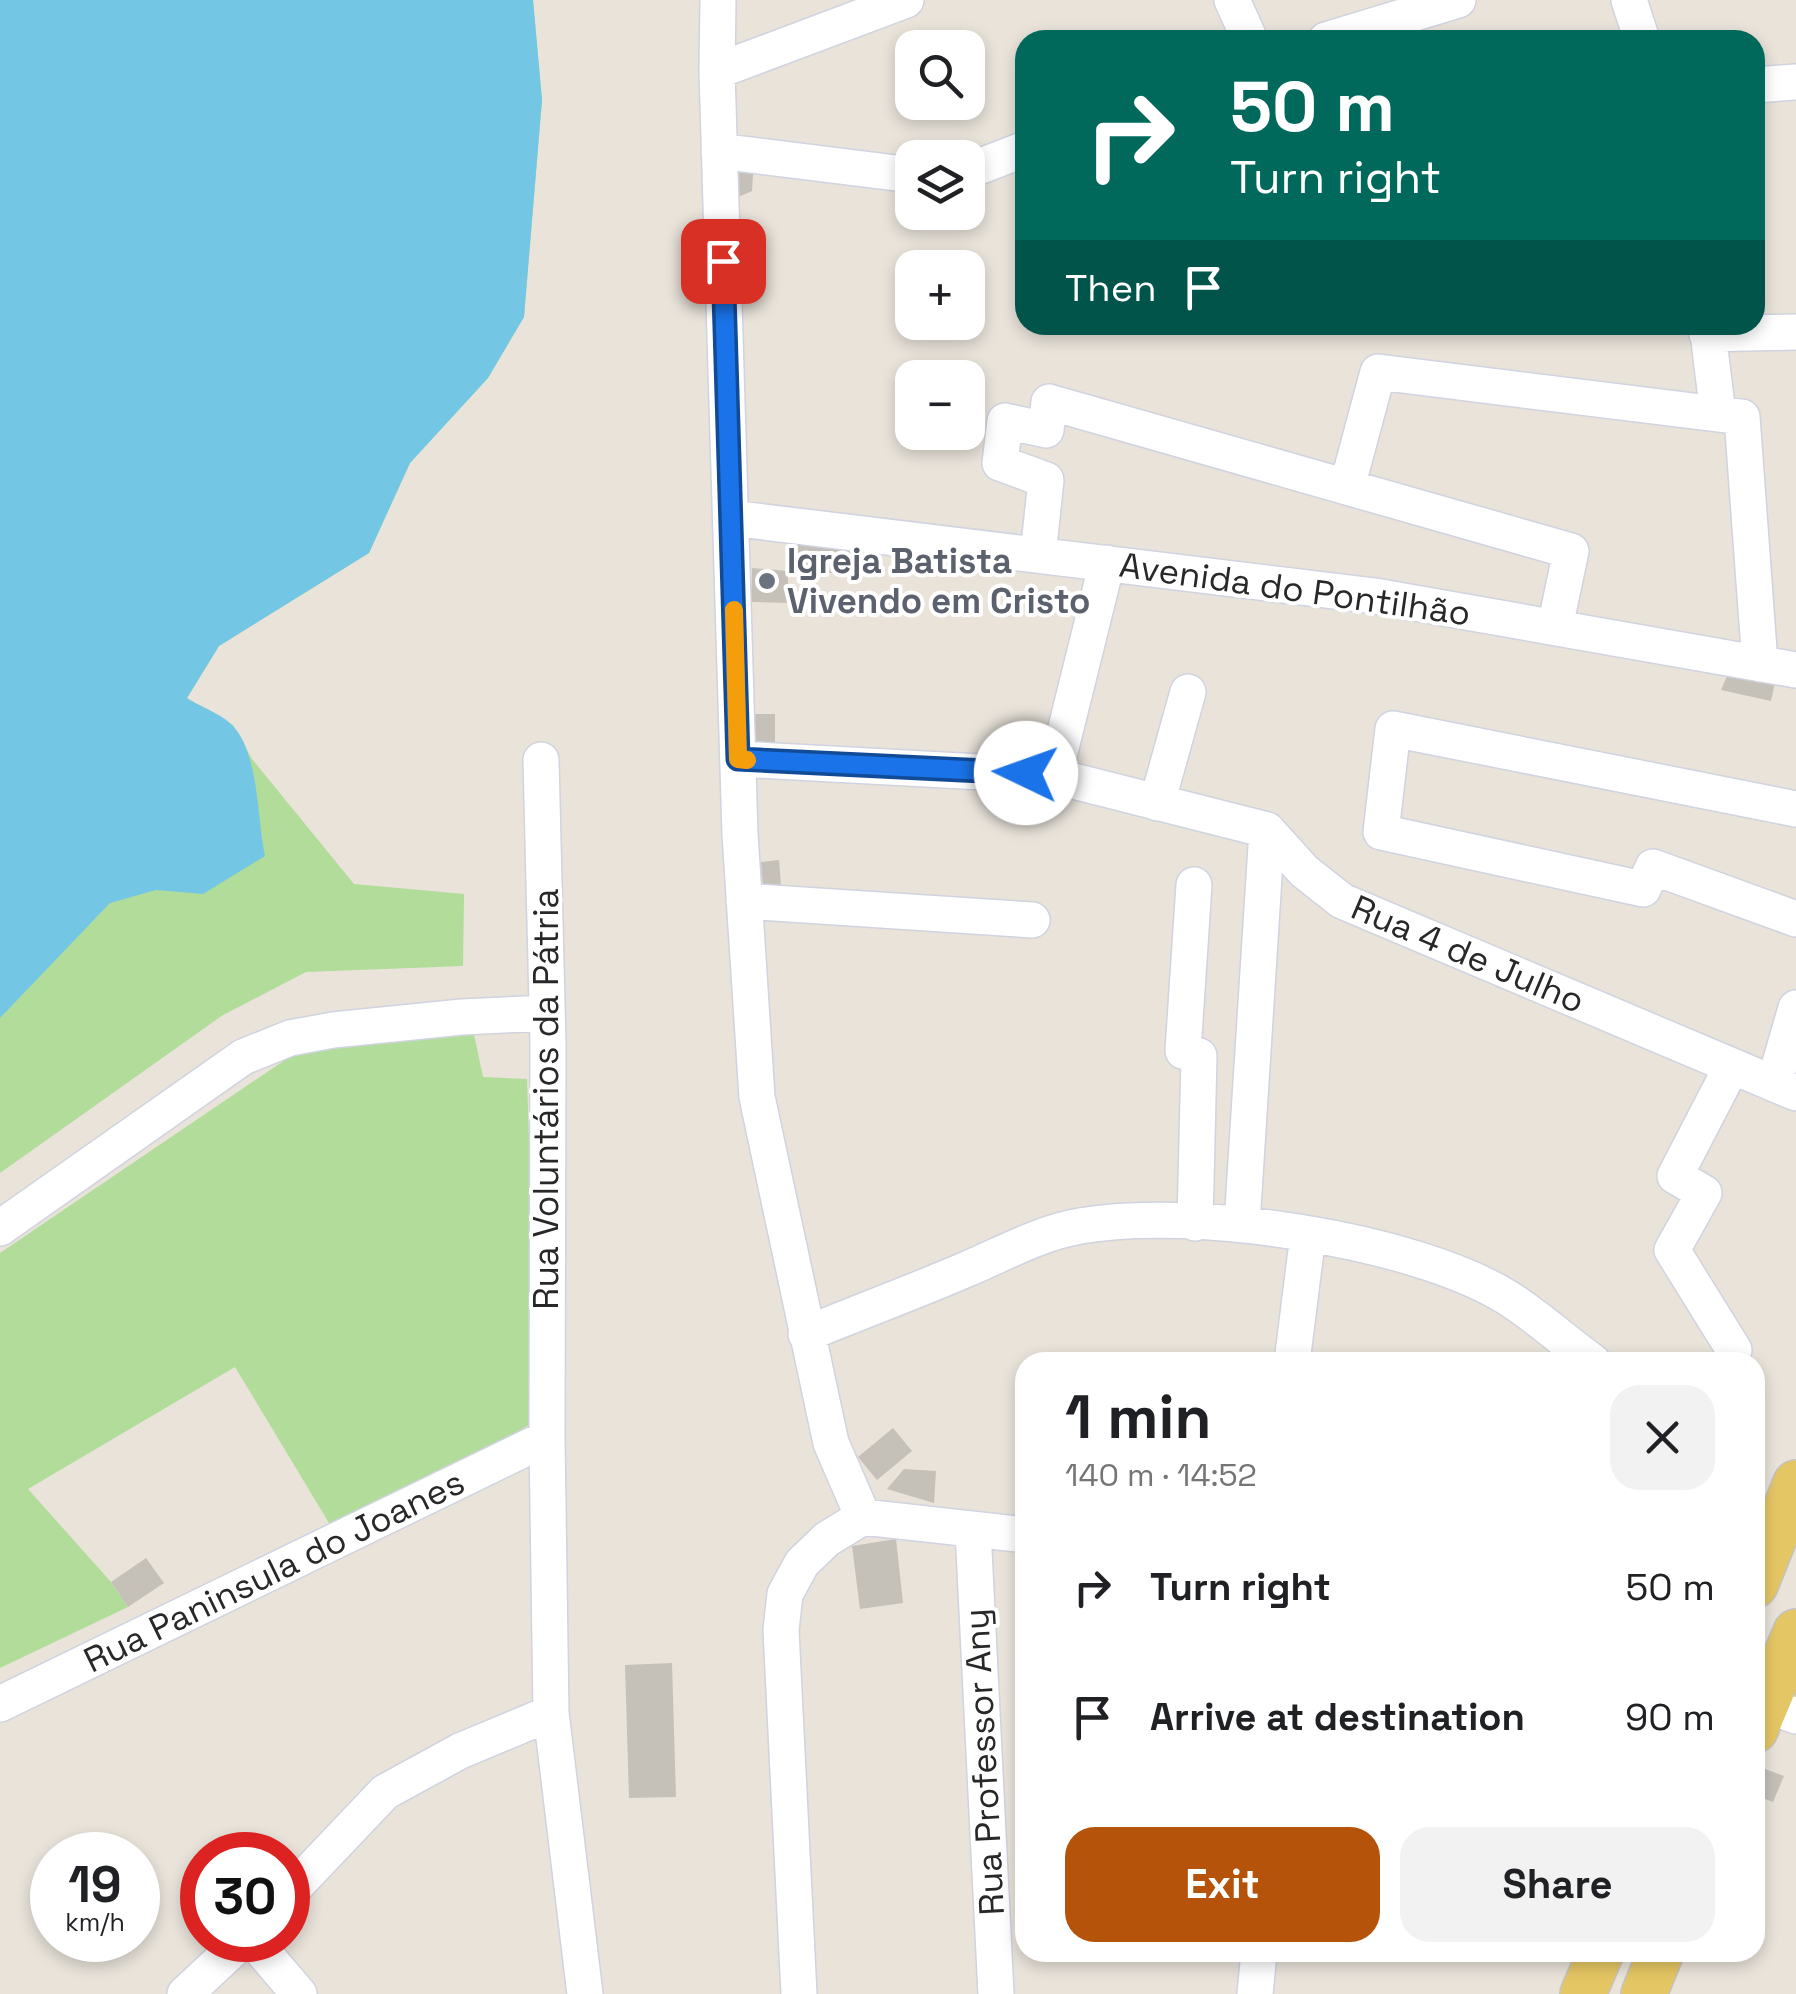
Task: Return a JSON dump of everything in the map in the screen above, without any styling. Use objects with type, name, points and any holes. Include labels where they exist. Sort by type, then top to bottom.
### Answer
[{"type":"main road","points":[[1765,1560],[1796,1483]]},
{"type":"main road","points":[[1772,1717],[1796,1632]]},
{"type":"main road","points":[[1583,1994],[1597,1962]]},
{"type":"main road","points":[[1644,1994],[1657,1962]]},
{"type":"street","points":[[718,0],[738,759],[756,1097],[831,1443],[863,1518]]},
{"type":"street","points":[[717,71],[906,0]]},
{"type":"street","points":[[1232,0],[1246,30]]},
{"type":"street","points":[[1359,30],[1458,0]]},
{"type":"street","points":[[1629,0],[1639,30]]},
{"type":"street","points":[[1765,84],[1796,82]]},
{"type":"street","points":[[719,151],[895,173]]},
{"type":"street","points":[[985,164],[1015,153]]},
{"type":"street","points":[[1765,331],[1796,332]]},
{"type":"street","points":[[1708,335],[1730,416],[1760,664]]},
{"type":"street","points":[[1347,487],[1378,372],[1730,416]]},
{"type":"street","points":[[1038,554],[1046,480],[1000,463],[1005,422],[1046,430],[1049,402],[1571,551],[1555,627]]},
{"type":"street","name":"Avenida do Pontilhão","points":[[732,518],[1357,593],[1796,670]]},
{"type":"street","points":[[1054,776],[1107,563]]},
{"type":"street","points":[[1158,802],[1188,692]]},
{"type":"street","points":[[1796,809],[1392,729],[1380,832],[1643,889],[1653,867],[1796,919]]},
{"type":"street","points":[[738,759],[1054,776],[1267,830],[1242,1224]]},
{"type":"street","name":"Rua Voluntários da Pátria","points":[[541,760],[547,1014],[551,1713],[585,1994]]},
{"type":"street","name":"Rua 4 de Julho","points":[[1267,830],[1304,872],[1342,901],[1785,1088]]},
{"type":"street","points":[[1194,885],[1183,1051],[1199,1056],[1195,1223]]},
{"type":"street","points":[[744,900],[1032,920]]},
{"type":"street","points":[[1785,1088],[1796,1008]]},
{"type":"street","points":[[0,1228],[243,1057],[290,1038],[462,1016],[547,1014]]},
{"type":"street","points":[[1732,1066],[1674,1176],[1704,1193],[1672,1250],[1733,1352]]},
{"type":"street","points":[[806,1334],[1038,1237],[1081,1226],[1143,1221],[1242,1224],[1308,1234],[1445,1268],[1509,1298],[1574,1352]]},
{"type":"street","points":[[1293,1352],[1308,1234]]},
{"type":"street","name":"Rua Paninsula do Joanes","points":[[0,1704],[547,1438]]},
{"type":"street","points":[[799,1994],[781,1630],[785,1594],[802,1564],[827,1539],[863,1518],[1015,1534]]},
{"type":"street","name":"Rua Professor Any","points":[[973,1530],[996,1994]]},
{"type":"street","points":[[310,1871],[384,1792],[460,1751],[551,1713]]},
{"type":"street","points":[[185,1994],[219,1962]]},
{"type":"street","points":[[271,1962],[298,1994]]},
{"type":"street","points":[[1255,1994],[1259,1962]]},
{"type":"green space","points":[[533,0],[542,100],[524,317],[488,378],[410,463],[369,553],[219,646],[187,698],[233,725],[252,759],[354,884],[464,894],[463,966],[306,972],[223,1015],[0,1173],[0,835]]},
{"type":"green space","points":[[471,1020],[483,1077],[527,1079],[538,1420],[335,1533],[235,1367],[28,1489],[111,1582],[128,1607],[0,1668],[0,1253],[310,1043]]},
{"type":"water","points":[[0,0],[533,0],[542,100],[524,317],[488,378],[410,463],[369,553],[219,646],[187,698],[224,718],[242,739],[253,771],[265,856],[203,894],[156,890],[110,903],[0,1018]]},
{"type":"building","points":[[737,157],[754,158],[752,191],[736,198]]},
{"type":"building","points":[[790,538],[855,542],[853,574],[788,571]]},
{"type":"building","points":[[752,568],[788,571],[788,603],[751,602]]},
{"type":"building","points":[[1730,669],[1776,678],[1771,701],[1721,690]]},
{"type":"building","points":[[753,714],[775,714],[775,746],[753,746]]},
{"type":"building","points":[[779,860],[781,885],[763,887],[761,862]]},
{"type":"building","points":[[893,1428],[912,1451],[877,1480],[858,1457]]},
{"type":"building","points":[[904,1469],[936,1471],[934,1503],[887,1489]]},
{"type":"building","points":[[896,1539],[903,1603],[860,1609],[852,1546]]},
{"type":"building","points":[[146,1558],[164,1583],[128,1607],[111,1582]]},
{"type":"building","points":[[672,1663],[676,1797],[629,1798],[625,1665]]},
{"type":"building","points":[[1765,1769],[1784,1776],[1773,1802],[1765,1799]]},
{"type":"slow traffic","points":[[734,610],[738,759],[747,760]]},
{"type":"place","name":"Igreja Batista Vivendo em Cristo","points":[[767,581]]},
{"type":"route","points":[[723,261],[738,759],[1026,773]]}]
